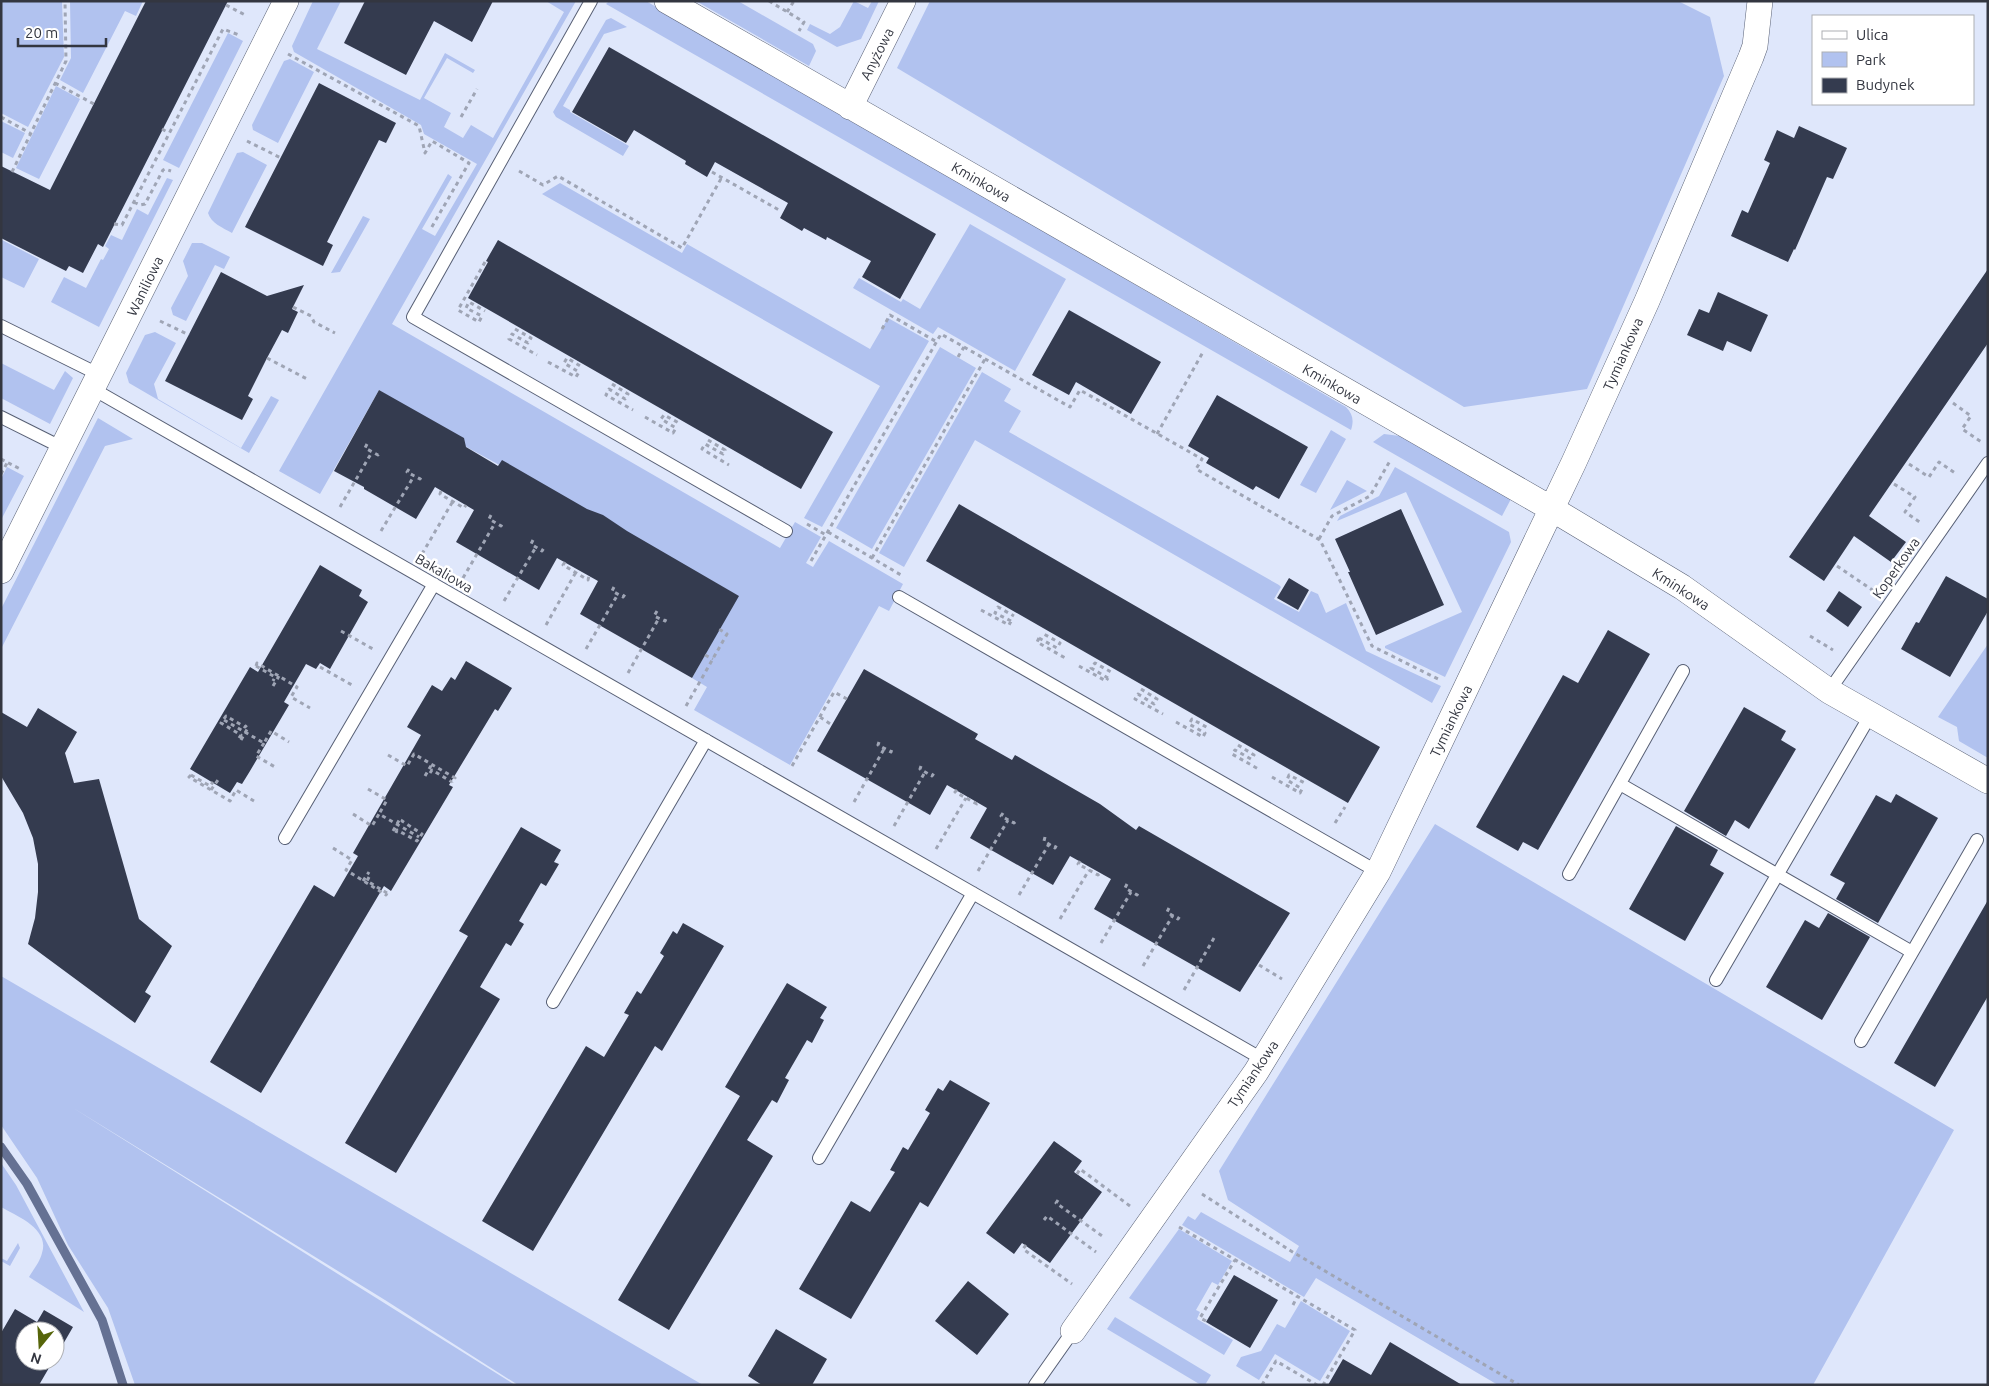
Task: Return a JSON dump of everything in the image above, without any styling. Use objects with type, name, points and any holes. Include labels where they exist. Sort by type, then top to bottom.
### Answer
[{"type":"street","name":"Waniliowa","points":[[1,571],[286,1]]},
{"type":"street","name":"Kminkowa","points":[[667,1],[1552,509],[1682,587],[1829,690],[1988,781]]},
{"type":"street","name":"Anyżowa","points":[[850,107],[903,1]]},
{"type":"street","name":"Tymiankowa","points":[[1073,1331],[1146,1212],[1180,1180],[1264,1060],[1378,872],[1552,509],[1647,301],[1752,57],[1760,1]]},
{"type":"lane","points":[[591,1],[413,317],[786,532]]},
{"type":"lane","name":"Bakaliowa","points":[[1,326],[434,584],[1264,1060]]},
{"type":"lane","points":[[1,417],[63,448]]},
{"type":"lane","name":"Koperkowa","points":[[1829,690],[1988,463]]},
{"type":"lane","points":[[285,838],[434,584]]},
{"type":"lane","points":[[899,597],[1378,872]]},
{"type":"lane","points":[[1569,874],[1683,671]]},
{"type":"lane","points":[[1716,980],[1871,714]]},
{"type":"lane","points":[[553,1002],[706,740]]},
{"type":"lane","points":[[1620,784],[1912,952]]},
{"type":"lane","points":[[1861,1041],[1977,840]]},
{"type":"lane","points":[[819,1158],[973,893]]},
{"type":"lane","name":"Tymiankowa","points":[[1035,1385],[1073,1331]]},
{"type":"path","points":[[12,172],[66,61],[65,1]]},
{"type":"path","points":[[769,1],[804,22],[799,31]]},
{"type":"path","points":[[788,12],[794,1]]},
{"type":"path","points":[[226,5],[250,18]]},
{"type":"path","points":[[114,224],[122,225],[223,29],[241,36]]},
{"type":"path","points":[[283,51],[419,126],[425,154]]},
{"type":"path","points":[[55,83],[94,104]]},
{"type":"path","points":[[461,117],[477,90]]},
{"type":"path","points":[[1,118],[30,132]]},
{"type":"path","points":[[162,130],[169,133]]},
{"type":"path","points":[[240,137],[281,158]]},
{"type":"path","points":[[422,159],[432,141],[469,163],[430,230]]},
{"type":"path","points":[[517,170],[543,185],[558,176],[682,248],[722,177]]},
{"type":"path","points":[[712,172],[779,210]]},
{"type":"path","points":[[134,202],[140,205],[145,204],[161,173]]},
{"type":"path","points":[[485,262],[458,310],[479,322],[482,316],[466,308],[470,302],[485,311]]},
{"type":"path","points":[[293,307],[311,316],[314,322],[335,333]]},
{"type":"path","points":[[882,329],[890,315],[937,342]]},
{"type":"path","points":[[160,321],[189,335]]},
{"type":"path","points":[[515,328],[531,338],[528,343],[512,334],[509,339],[537,355]]},
{"type":"path","points":[[811,561],[941,334],[1070,407],[1080,390],[1202,459],[1196,469],[1319,539],[1372,646],[1440,680]]},
{"type":"path","points":[[958,357],[964,347]]},
{"type":"path","points":[[1157,434],[1203,352]]},
{"type":"path","points":[[267,358],[309,380]]},
{"type":"path","points":[[548,362],[576,377],[579,372],[564,363],[567,358],[582,367]]},
{"type":"path","points":[[872,558],[985,359]]},
{"type":"path","points":[[612,384],[628,394],[625,398],[609,389],[606,395],[633,410]]},
{"type":"path","points":[[1953,403],[1971,416],[1962,429],[1986,446]]},
{"type":"path","points":[[646,417],[673,433],[676,428],[661,419],[664,415],[679,423]]},
{"type":"path","points":[[708,440],[725,450],[722,454],[705,444],[702,450],[729,465]]},
{"type":"path","points":[[367,444],[365,448],[378,455],[380,452]]},
{"type":"path","points":[[339,509],[372,452]]},
{"type":"path","points":[[1319,539],[1332,516],[1370,496],[1391,459]]},
{"type":"path","points":[[1,460],[29,474]]},
{"type":"path","points":[[1,474],[7,462]]},
{"type":"path","points":[[1909,464],[1928,477],[1939,462],[1956,474]]},
{"type":"path","points":[[409,469],[407,472],[420,480],[422,476]]},
{"type":"path","points":[[380,534],[414,476]]},
{"type":"path","points":[[1894,484],[1915,497],[1905,512],[1922,524]]},
{"type":"path","points":[[441,491],[440,494],[464,508],[466,505]]},
{"type":"path","points":[[420,557],[453,501]]},
{"type":"path","points":[[491,516],[489,519],[495,523],[501,526],[503,522]]},
{"type":"path","points":[[802,522],[872,558],[908,580],[899,597]]},
{"type":"path","points":[[462,581],[495,523]]},
{"type":"path","points":[[533,540],[531,544],[542,551],[545,546]]},
{"type":"path","points":[[503,604],[536,547]]},
{"type":"path","points":[[565,562],[563,565],[588,580],[589,576]]},
{"type":"path","points":[[1837,566],[1879,594]]},
{"type":"path","points":[[544,628],[576,572]]},
{"type":"path","points":[[614,587],[612,591],[623,597],[626,593]]},
{"type":"path","points":[[585,651],[618,594]]},
{"type":"path","points":[[982,610],[1008,625],[1011,622],[995,613],[998,608],[1014,616]]},
{"type":"path","points":[[657,611],[654,616],[665,622],[667,617]]},
{"type":"path","points":[[626,676],[659,618]]},
{"type":"path","points":[[684,709],[727,634],[719,630]]},
{"type":"path","points":[[341,631],[376,650]]},
{"type":"path","points":[[1042,633],[1060,643],[1057,648],[1039,638],[1037,642],[1067,659]]},
{"type":"path","points":[[1810,636],[1841,655]]},
{"type":"path","points":[[705,655],[712,659]]},
{"type":"path","points":[[273,681],[275,677],[256,666],[257,663],[297,687],[291,697],[310,708]]},
{"type":"path","points":[[1079,666],[1106,681],[1108,678],[1091,668],[1095,663],[1111,672]]},
{"type":"path","points":[[320,668],[354,687]]},
{"type":"path","points":[[273,686],[279,676]]},
{"type":"path","points":[[1141,689],[1157,699],[1154,704],[1138,694],[1135,699],[1163,714]]},
{"type":"path","points":[[790,770],[834,692],[847,700]]},
{"type":"path","points":[[226,716],[245,727],[248,726],[240,739],[241,735],[222,723],[224,720],[226,716]]},
{"type":"path","points":[[820,717],[832,724]]},
{"type":"path","points":[[1176,722],[1202,738],[1205,733],[1189,724],[1192,719],[1208,728]]},
{"type":"path","points":[[224,720],[264,743]]},
{"type":"path","points":[[274,767],[256,756],[271,731],[289,742]]},
{"type":"path","points":[[879,742],[878,745],[884,749],[891,752],[892,749]]},
{"type":"path","points":[[1238,745],[1254,755],[1251,759],[1235,750],[1232,754],[1260,770]]},
{"type":"path","points":[[852,806],[884,749]]},
{"type":"path","points":[[388,755],[407,766],[414,754],[455,778],[452,782],[432,770],[430,773]]},
{"type":"path","points":[[425,776],[432,764]]},
{"type":"path","points":[[922,766],[920,769],[932,776],[934,773]]},
{"type":"path","points":[[893,829],[926,772]]},
{"type":"path","points":[[213,782],[210,786],[191,775],[189,777],[230,801],[236,790],[254,801]]},
{"type":"path","points":[[1272,777],[1300,793],[1302,789],[1286,780],[1289,775],[1305,784]]},
{"type":"path","points":[[212,790],[218,780]]},
{"type":"path","points":[[353,814],[372,826],[387,800],[368,789]]},
{"type":"path","points":[[956,790],[955,792],[977,804],[978,802]]},
{"type":"path","points":[[934,853],[966,798]]},
{"type":"path","points":[[1332,830],[1345,807]]},
{"type":"path","points":[[1003,813],[1001,816],[1014,824],[1016,820]]},
{"type":"path","points":[[379,814],[419,837]]},
{"type":"path","points":[[403,817],[402,821],[422,834],[417,841],[397,830],[394,832],[397,824],[403,817]]},
{"type":"path","points":[[976,876],[1008,820]]},
{"type":"path","points":[[1045,837],[1044,841],[1055,848],[1057,844]]},
{"type":"path","points":[[1016,900],[1049,844]]},
{"type":"path","points":[[333,848],[352,860],[346,870],[386,895],[387,893],[367,881],[369,877]]},
{"type":"path","points":[[1080,861],[1078,864],[1098,875],[1100,873]]},
{"type":"path","points":[[1057,923],[1089,870]]},
{"type":"path","points":[[363,881],[369,872]]},
{"type":"path","points":[[1127,884],[1125,888],[1131,892],[1137,895],[1139,891]]},
{"type":"path","points":[[1098,948],[1131,892]]},
{"type":"path","points":[[1169,908],[1167,912],[1178,919],[1181,914]]},
{"type":"path","points":[[1140,971],[1173,915]]},
{"type":"path","points":[[1181,995],[1214,938]]},
{"type":"path","points":[[1259,965],[1283,979]]},
{"type":"path","points":[[1077,1174],[1080,1170],[1146,1212],[1235,1260],[1355,1330],[1323,1385]]},
{"type":"path","points":[[1180,1180],[1291,1251],[1519,1385]]},
{"type":"path","points":[[1058,1200],[1056,1203],[1112,1243]]},
{"type":"path","points":[[1044,1220],[1047,1216],[1102,1256]]},
{"type":"path","points":[[1026,1245],[1023,1249],[1079,1288]]},
{"type":"path","points":[[1206,1321],[1200,1318],[1235,1260]]},
{"type":"path","points":[[1292,1305],[1298,1297]]},
{"type":"path","points":[[1262,1385],[1276,1361],[1317,1385]]},
{"type":"green space","points":[[1,1],[62,1],[64,57],[28,127],[1,113]]},
{"type":"green space","points":[[70,1],[143,1],[136,16],[125,11],[83,93],[60,80],[71,58]]},
{"type":"green space","points":[[313,1],[341,1],[317,49],[420,100],[445,53],[475,70],[473,73],[447,58],[424,98],[451,113],[444,127],[463,138],[471,125],[493,138],[564,12],[546,1],[576,1],[392,324],[780,548],[795,522],[821,537],[806,563],[813,567],[829,541],[903,584],[889,611],[879,606],[790,765],[694,710],[707,687],[692,678],[738,596],[709,579],[461,444],[379,390],[320,494],[279,471],[448,174],[452,177],[422,229],[435,236],[477,164],[424,134],[421,125],[294,52],[292,46]]},
{"type":"green space","points":[[609,1],[646,1],[1346,407],[1352,418],[1351,430],[606,4]]},
{"type":"green space","points":[[696,1],[738,1],[813,44],[816,51],[809,66]]},
{"type":"green space","points":[[854,1],[868,8],[872,1],[879,1],[861,39],[837,47],[807,30],[810,24],[830,34],[840,27]]},
{"type":"green space","points":[[930,1],[1678,1],[1710,17],[1724,76],[1587,389],[1464,407],[897,68]]},
{"type":"green space","points":[[611,18],[627,27],[604,34],[563,106],[570,110],[570,112],[629,146],[623,156],[556,117],[553,112],[606,20]]},
{"type":"green space","points":[[228,33],[243,41],[179,168],[163,160]]},
{"type":"green space","points":[[290,59],[314,72],[278,143],[253,130],[252,125],[284,61]]},
{"type":"green space","points":[[56,86],[80,99],[39,179],[16,168]]},
{"type":"green space","points":[[1,121],[25,133],[13,158],[1,152]]},
{"type":"green space","points":[[243,152],[267,165],[232,233],[215,222],[208,213],[237,153]]},
{"type":"green space","points":[[167,178],[173,180],[99,327],[51,302],[64,277],[86,288],[101,259],[103,260],[109,249],[105,246],[111,235],[122,240],[137,209],[148,215]]},
{"type":"green space","points":[[560,183],[682,253],[687,244],[870,349],[888,318],[929,341],[822,527],[804,518],[880,386],[542,194]]},
{"type":"green space","points":[[363,216],[370,219],[340,272],[331,273]]},
{"type":"green space","points":[[970,224],[1066,279],[1015,371],[938,327],[933,334],[853,288],[859,278],[901,302],[903,299],[920,309]]},
{"type":"green space","points":[[2,240],[39,259],[24,288],[1,277]]},
{"type":"green space","points":[[192,243],[202,243],[230,257],[224,269],[215,265],[186,321],[173,315],[171,308],[188,276],[183,261]]},
{"type":"green space","points":[[155,332],[176,343],[154,384],[158,399],[241,448],[271,396],[279,400],[249,453],[129,383],[126,373],[145,335]]},
{"type":"green space","points":[[940,347],[976,368],[872,549],[836,528]]},
{"type":"green space","points":[[1,363],[54,390],[65,371],[73,378],[50,424],[1,398]]},
{"type":"green space","points":[[982,372],[1011,389],[1004,401],[1021,411],[1009,432],[1279,585],[1281,587],[1274,599],[1299,612],[1311,591],[1318,594],[1326,613],[1346,603],[1366,651],[1441,686],[1432,703],[975,440],[904,567],[879,553]]},
{"type":"green space","points":[[98,418],[133,439],[105,446],[1,649],[1,609]]},
{"type":"green space","points":[[1331,430],[1346,439],[1316,493],[1300,485]]},
{"type":"green space","points":[[1384,434],[1400,436],[1511,499],[1502,516],[1373,442]]},
{"type":"green space","points":[[7,467],[24,476],[1,520],[1,479]]},
{"type":"green space","points":[[1395,467],[1509,532],[1511,542],[1445,677],[1385,648],[1385,646],[1462,612],[1406,492],[1337,521],[1340,516],[1379,496]]},
{"type":"green space","points":[[1347,480],[1367,491],[1330,510]]},
{"type":"green space","points":[[1988,644],[1988,758],[1959,741],[1957,727],[1938,717]]},
{"type":"green space","points":[[1435,824],[1954,1130],[1813,1385],[1498,1385],[1316,1278],[1304,1297],[1182,1225],[1188,1216],[1195,1220],[1201,1212],[1290,1262],[1299,1246],[1228,1200],[1219,1171]]},
{"type":"green space","points":[[1,976],[703,1385],[518,1385],[385,1300],[70,1106],[515,1385],[135,1385],[108,1308],[68,1245],[37,1178],[1,1125]]},
{"type":"green space","points":[[1,1163],[16,1185],[84,1312],[29,1277],[40,1260],[43,1245],[37,1230],[23,1219],[1,1207]]},
{"type":"green space","points":[[1179,1229],[1232,1261],[1218,1285],[1212,1282],[1196,1310],[1200,1312],[1197,1319],[1233,1340],[1224,1355],[1129,1298]]},
{"type":"green space","points":[[18,1243],[20,1248],[10,1266],[1,1261],[1,1258],[7,1261]]},
{"type":"green space","points":[[1301,1301],[1350,1331],[1320,1381],[1275,1354],[1259,1380],[1236,1366],[1241,1357],[1261,1351],[1277,1324],[1285,1328]]},
{"type":"green space","points":[[1115,1317],[1211,1375],[1205,1385],[1201,1385],[1107,1329]]},
{"type":"building","points":[[146,1],[228,1],[103,247],[98,244],[83,273],[69,266],[66,271],[1,238],[1,166],[50,190]]},
{"type":"building","points":[[365,1],[493,1],[472,42],[434,21],[406,75],[344,43]]},
{"type":"building","points":[[609,47],[936,234],[900,299],[862,277],[871,261],[827,237],[826,240],[804,228],[802,231],[780,218],[788,203],[715,162],[707,177],[685,164],[686,161],[634,130],[626,143],[572,112]]},
{"type":"building","points":[[319,83],[396,123],[386,143],[379,140],[327,242],[333,245],[323,266],[245,227]]},
{"type":"building","points":[[1799,126],[1847,148],[1833,179],[1827,177],[1788,262],[1731,236],[1742,210],[1748,213],[1770,163],[1764,160],[1777,130],[1794,138]]},
{"type":"building","points":[[498,240],[833,432],[801,489],[468,298]]},
{"type":"building","points":[[1988,269],[1988,343],[1869,516],[1906,542],[1891,562],[1854,536],[1824,581],[1789,557]]},
{"type":"building","points":[[221,272],[267,296],[304,285],[292,309],[298,312],[288,333],[282,330],[267,358],[248,396],[253,399],[242,420],[165,381]]},
{"type":"building","points":[[1718,292],[1768,315],[1751,352],[1727,341],[1723,351],[1687,335],[1699,309],[1709,313]]},
{"type":"building","points":[[1069,310],[1161,362],[1131,414],[1076,382],[1069,395],[1032,375]]},
{"type":"building","points":[[379,390],[464,438],[466,447],[498,466],[502,460],[587,509],[603,515],[739,596],[692,678],[580,614],[598,581],[557,558],[539,590],[456,542],[474,510],[435,487],[416,519],[334,471]]},
{"type":"building","points":[[1217,395],[1308,447],[1279,499],[1256,486],[1253,490],[1206,463],[1209,458],[1188,446]]},
{"type":"building","points":[[959,504],[1380,747],[1348,803],[926,561]]},
{"type":"building","points":[[1401,509],[1444,605],[1376,635],[1335,539]]},
{"type":"building","points":[[320,565],[362,590],[359,596],[368,602],[330,669],[320,663],[316,669],[306,664],[284,702],[289,705],[242,784],[237,782],[230,793],[190,769],[250,667],[258,672]]},
{"type":"building","points":[[1946,576],[1988,599],[1988,611],[1950,677],[1901,649],[1916,622],[1919,623]]},
{"type":"building","points":[[1289,578],[1309,590],[1298,610],[1277,598]]},
{"type":"building","points":[[1839,591],[1862,607],[1848,627],[1826,611]]},
{"type":"building","points":[[1608,630],[1650,654],[1538,850],[1523,842],[1518,851],[1476,827],[1563,675],[1578,683]]},
{"type":"building","points":[[466,661],[512,688],[498,711],[495,709],[449,785],[453,787],[391,891],[384,886],[261,1093],[210,1062],[314,885],[334,897],[358,856],[353,853],[421,735],[407,727],[432,685],[442,691],[451,677],[455,680]]},
{"type":"building","points":[[864,669],[978,734],[975,739],[1012,760],[1015,755],[1100,804],[1136,830],[1139,826],[1290,913],[1240,992],[1094,909],[1111,879],[1070,856],[1053,885],[970,838],[987,808],[947,785],[930,815],[817,751]]},
{"type":"building","points":[[1744,707],[1786,731],[1781,740],[1796,749],[1749,829],[1735,820],[1726,836],[1684,811]]},
{"type":"building","points":[[38,708],[77,732],[65,753],[74,783],[99,779],[139,919],[172,946],[145,992],[151,996],[135,1023],[28,944],[35,918],[38,892],[38,864],[33,838],[23,813],[1,776],[1,712],[27,727]]},
{"type":"building","points":[[1896,794],[1938,818],[1878,923],[1836,899],[1845,883],[1830,875],[1876,795],[1891,803]]},
{"type":"building","points":[[1676,826],[1718,850],[1710,865],[1724,873],[1685,941],[1629,909]]},
{"type":"building","points":[[521,827],[561,850],[554,862],[559,864],[546,886],[541,883],[519,921],[524,924],[511,946],[506,943],[480,987],[500,999],[396,1173],[345,1143],[468,936],[459,931]]},
{"type":"building","points":[[1988,900],[1988,996],[1935,1087],[1894,1063]]},
{"type":"building","points":[[1828,913],[1870,937],[1822,1020],[1766,987],[1805,920],[1819,928]]},
{"type":"building","points":[[683,923],[724,946],[662,1051],[655,1046],[533,1251],[482,1221],[586,1046],[604,1057],[629,1015],[624,1013],[637,991],[641,994],[664,956],[660,953],[673,931],[677,934]]},
{"type":"building","points":[[787,983],[827,1007],[820,1018],[824,1020],[812,1043],[807,1040],[785,1078],[789,1080],[777,1103],[772,1100],[747,1140],[773,1156],[669,1330],[618,1300],[740,1096],[725,1087]]},
{"type":"building","points":[[950,1080],[990,1103],[928,1207],[920,1202],[851,1319],[799,1289],[851,1201],[870,1212],[895,1172],[890,1170],[903,1147],[908,1150],[930,1113],[925,1110],[938,1088],[943,1091]]},
{"type":"building","points":[[1054,1141],[1082,1161],[1074,1172],[1102,1192],[1050,1263],[1022,1243],[1014,1254],[986,1233]]},
{"type":"building","points":[[1234,1275],[1278,1300],[1250,1348],[1206,1322]]},
{"type":"building","points":[[968,1281],[1009,1314],[977,1355],[935,1321]]},
{"type":"building","points":[[15,1309],[35,1321],[15,1321],[15,1371],[47,1371],[39,1385],[1,1385],[1,1333]]},
{"type":"building","points":[[44,1310],[63,1321],[38,1321]]},
{"type":"building","points":[[65,1322],[73,1327],[65,1341]]},
{"type":"building","points":[[776,1329],[827,1359],[812,1385],[762,1385],[748,1376]]},
{"type":"building","points":[[1390,1342],[1462,1385],[1328,1385],[1343,1359],[1371,1375]]},
{"type":"waterway","points":[[1,1147],[27,1184],[102,1320],[123,1385]]}]
